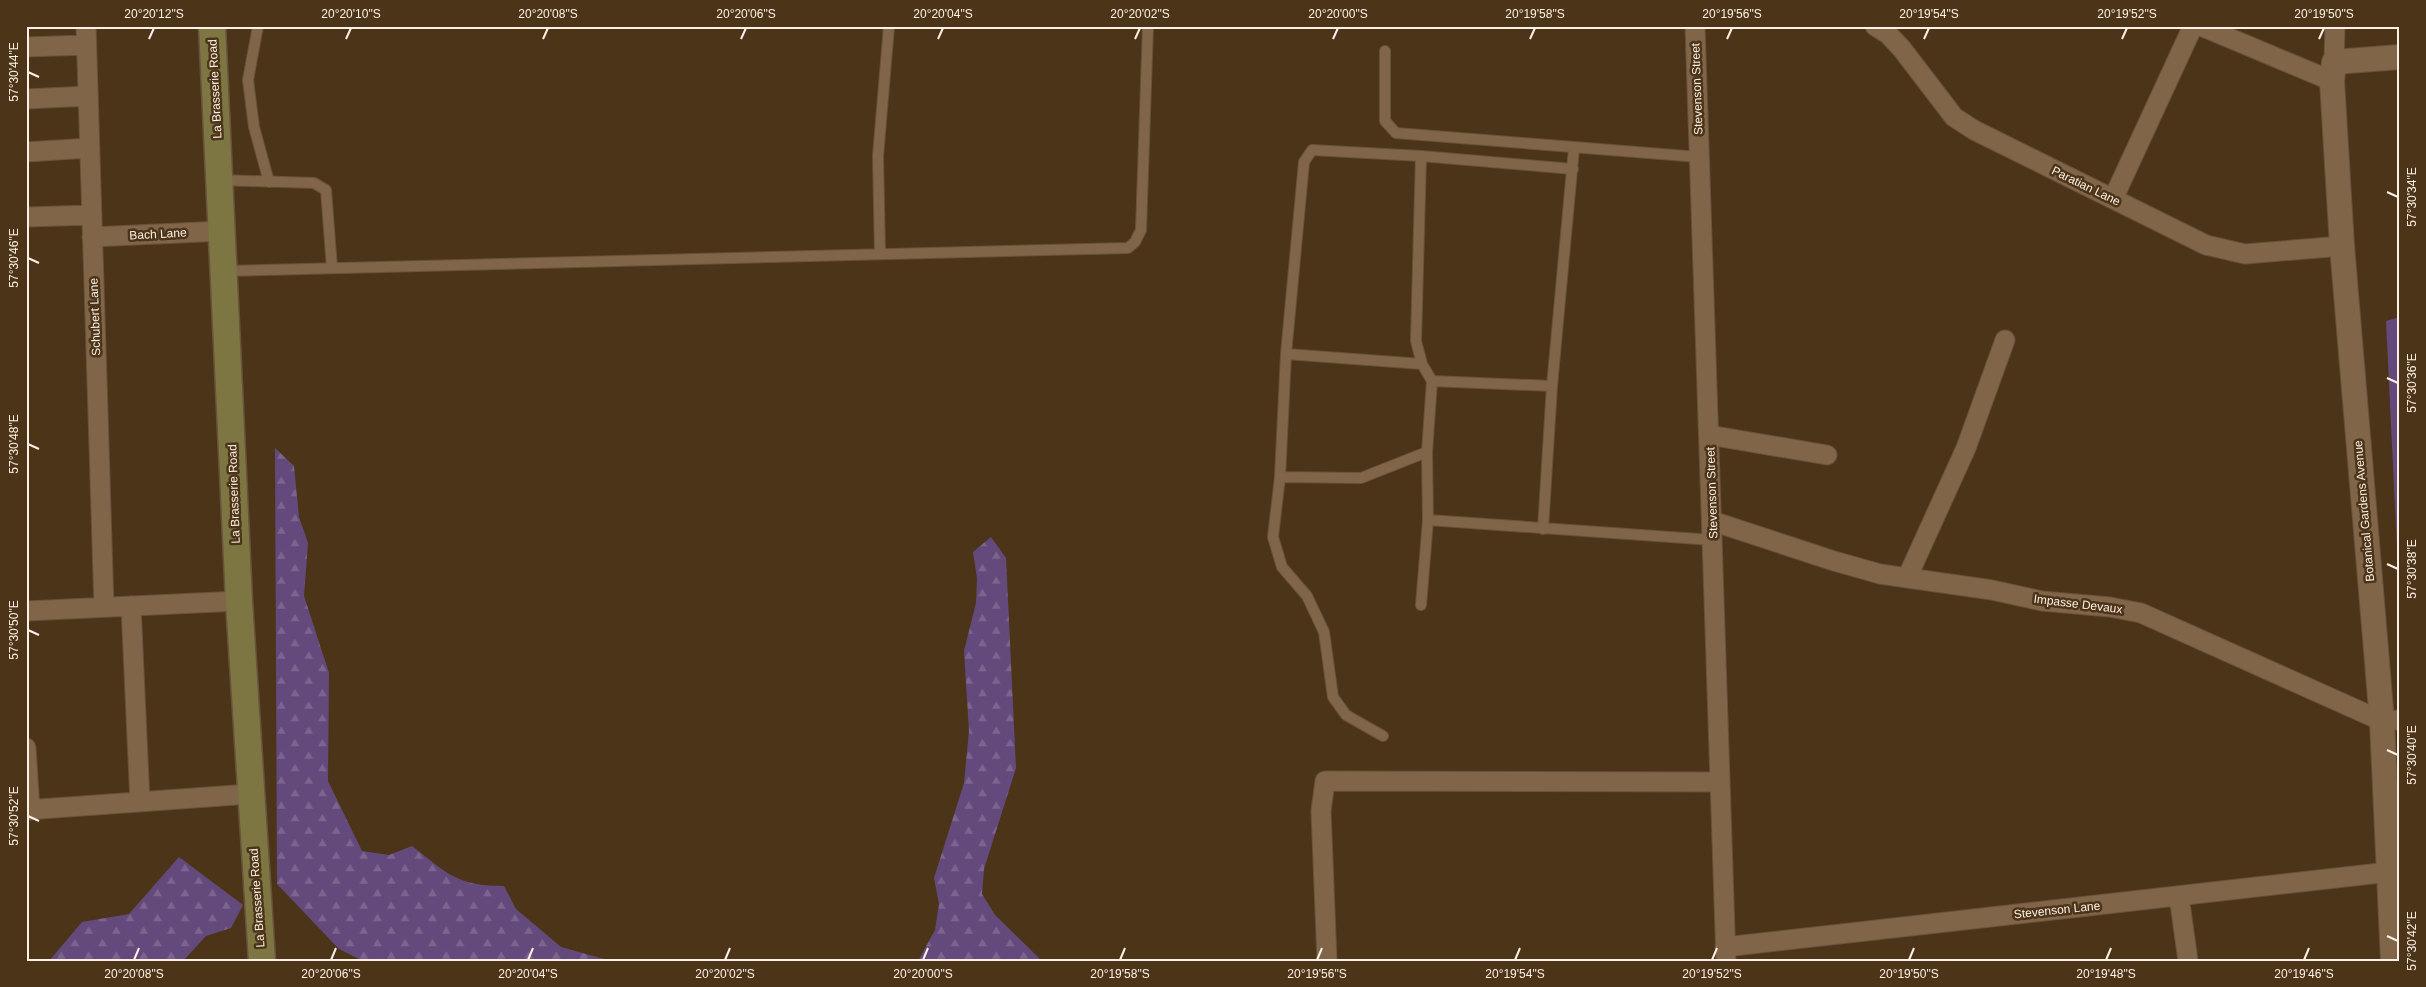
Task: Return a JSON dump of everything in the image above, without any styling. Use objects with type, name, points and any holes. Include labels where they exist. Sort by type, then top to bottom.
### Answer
[{"type":"main road","name":"La Brasserie Road","points":[[212,26],[239,601],[262,961]]},
{"type":"street","name":"Stevenson Street","points":[[1695,26],[1725,954]]},
{"type":"street","name":"Paratian Lane","points":[[1874,26],[1888,34],[1902,49],[1954,117],[1974,130],[2206,245],[2245,254],[2342,246]]},
{"type":"street","points":[[2113,199],[2193,26]]},
{"type":"street","points":[[2201,26],[2333,71],[2400,57]]},
{"type":"street","points":[[2333,71],[2335,26]]},
{"type":"street","points":[[26,47],[86,36]]},
{"type":"street","name":"Schubert Lane","points":[[86,36],[104,607]]},
{"type":"street","name":"Botanical Gardens Avenue","points":[[2333,71],[2342,246],[2391,721],[2395,872],[2393,961]]},
{"type":"street","points":[[26,99],[88,96]]},
{"type":"street","points":[[26,152],[90,148]]},
{"type":"street","points":[[26,216],[92,215]]},
{"type":"street","name":"Bach Lane","points":[[92,237],[223,231]]},
{"type":"street","points":[[1907,578],[1966,448],[2006,340]]},
{"type":"street","points":[[1709,436],[1827,455]]},
{"type":"street","name":"Impasse Devaux","points":[[1712,521],[1880,574],[1992,590],[2042,601],[2110,607],[2142,614],[2391,721]]},
{"type":"street","points":[[26,610],[239,601]]},
{"type":"street","points":[[131,606],[140,802]]},
{"type":"street","points":[[26,748],[28,810],[250,794]]},
{"type":"street","points":[[1327,961],[1321,811],[1325,781],[1720,782]]},
{"type":"street","name":"Stevenson Lane","points":[[1725,954],[2179,896],[2395,872]]},
{"type":"street","points":[[2179,896],[2188,961]]},
{"type":"lane","points":[[258,26],[248,80],[254,127],[269,182]]},
{"type":"lane","points":[[880,254],[878,156],[889,26]]},
{"type":"lane","points":[[225,271],[1128,248],[1135,242],[1142,230],[1148,26]]},
{"type":"lane","points":[[1385,51],[1385,121],[1396,133],[1699,157]]},
{"type":"lane","points":[[1543,528],[1552,386],[1574,148]]},
{"type":"lane","points":[[1383,736],[1346,715],[1333,697],[1324,632],[1307,596],[1282,567],[1273,537],[1280,476],[1286,354],[1304,162],[1312,150],[1421,156],[1572,168]]},
{"type":"lane","points":[[1421,156],[1416,341],[1422,364],[1432,381],[1427,452],[1428,520],[1421,605]]},
{"type":"lane","points":[[220,180],[314,183],[326,190],[332,268]]},
{"type":"lane","points":[[1286,354],[1422,364]]},
{"type":"lane","points":[[1432,381],[1552,386]]},
{"type":"lane","points":[[1280,476],[1361,478],[1427,452]]},
{"type":"lane","points":[[1428,520],[1713,540]]},
{"type":"green space","points":[[2400,317],[2400,610],[2386,321]]},
{"type":"green space","points":[[275,448],[294,466],[299,517],[308,543],[304,596],[329,673],[328,781],[362,851],[389,855],[412,846],[445,871],[464,881],[475,884],[504,886],[516,909],[561,947],[611,961],[363,961],[339,949],[277,884]]},
{"type":"green space","points":[[991,537],[1006,558],[1016,768],[984,869],[982,894],[995,915],[1042,961],[918,961],[935,930],[939,904],[934,878],[964,783],[969,731],[964,651],[976,603],[977,578],[973,552]]},
{"type":"green space","points":[[179,857],[243,905],[231,928],[206,936],[183,961],[49,961],[82,922],[129,914]]}]
